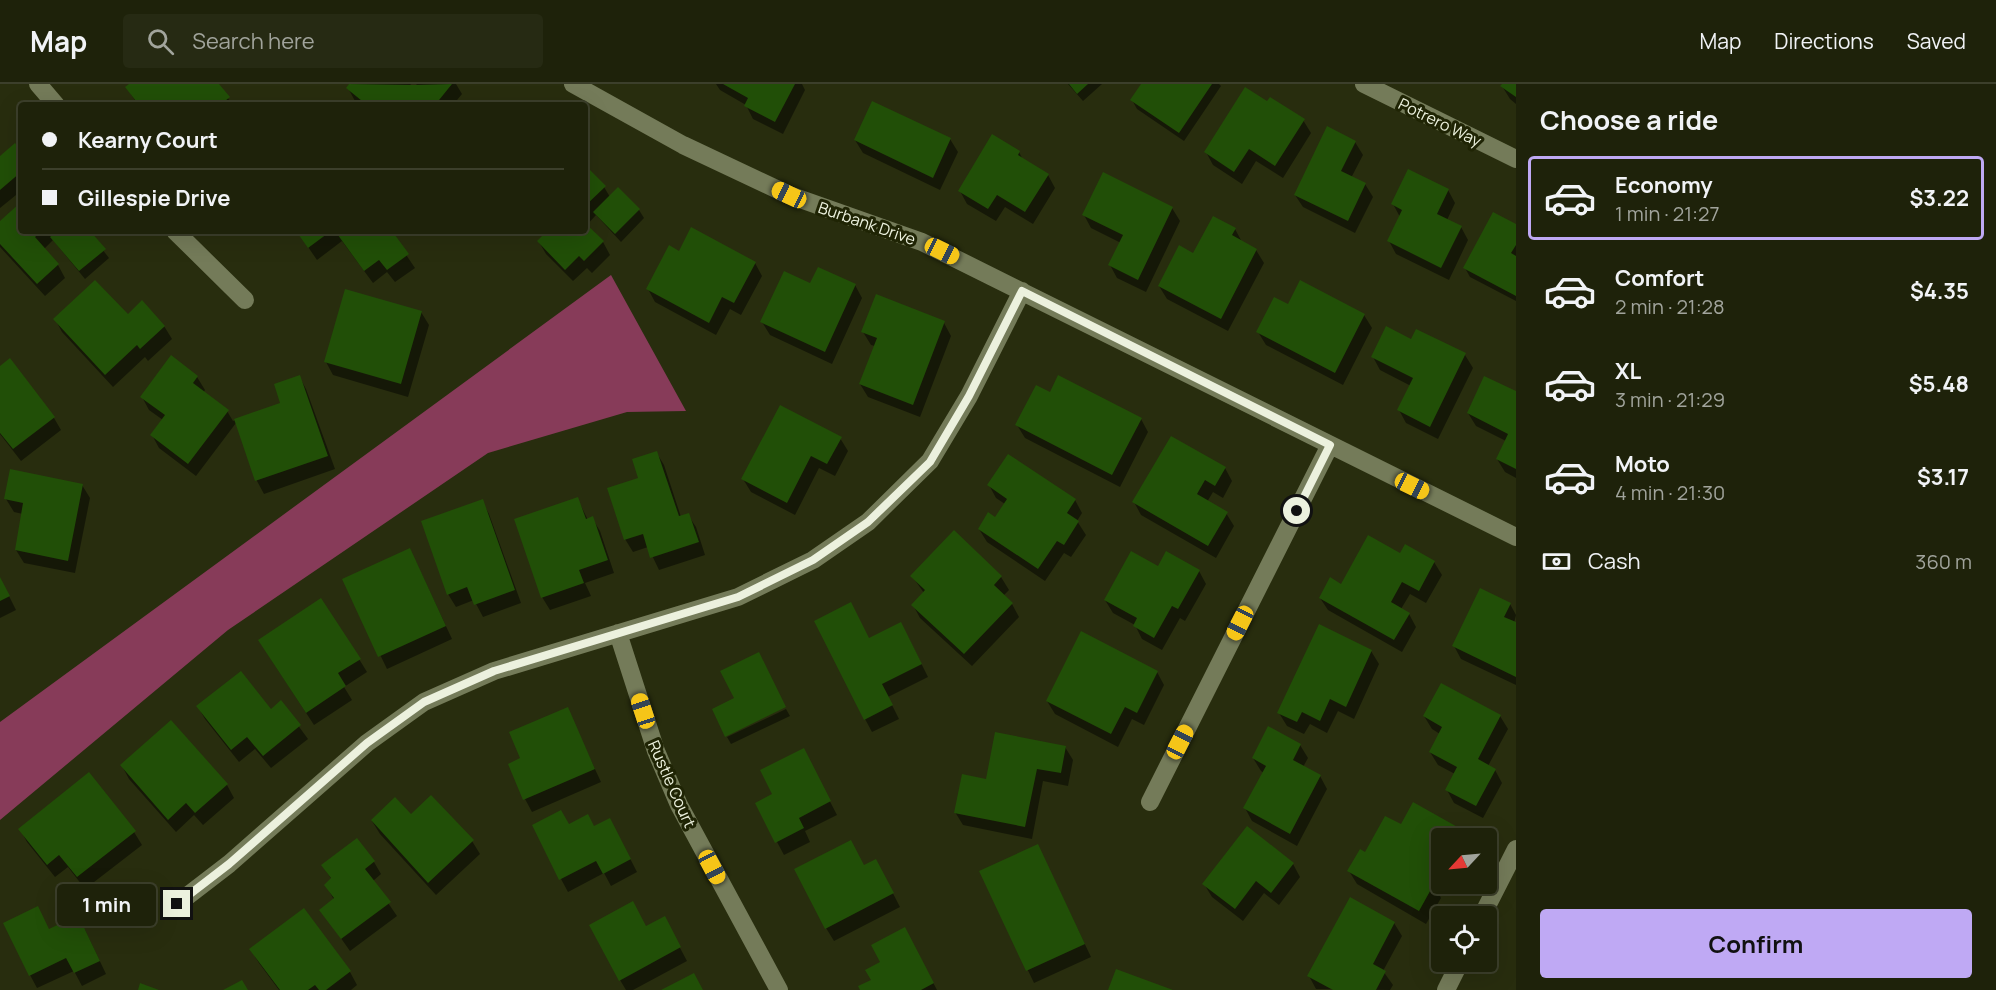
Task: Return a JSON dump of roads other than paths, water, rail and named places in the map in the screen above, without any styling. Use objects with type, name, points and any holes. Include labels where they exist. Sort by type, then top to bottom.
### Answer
[{"type":"street","points":[[38,84],[53,102]]},
{"type":"street","name":"Burbank Drive","points":[[573,84],[683,145],[789,195],[922,242],[1516,537]]},
{"type":"street","name":"Potrero Way","points":[[1364,84],[1516,159]]},
{"type":"street","points":[[178,234],[245,300]]},
{"type":"street","points":[[177,904],[229,864],[367,743],[424,702],[494,671],[738,597],[813,560],[868,522],[930,462],[969,396],[1022,291]]},
{"type":"street","points":[[1150,802],[1330,445]]},
{"type":"street","name":"Rustle Court","points":[[618,633],[656,751],[679,806],[779,990]]},
{"type":"street","points":[[1487,906],[1516,849]]},
{"type":"street","points":[[1446,990],[1455,972]]}]
